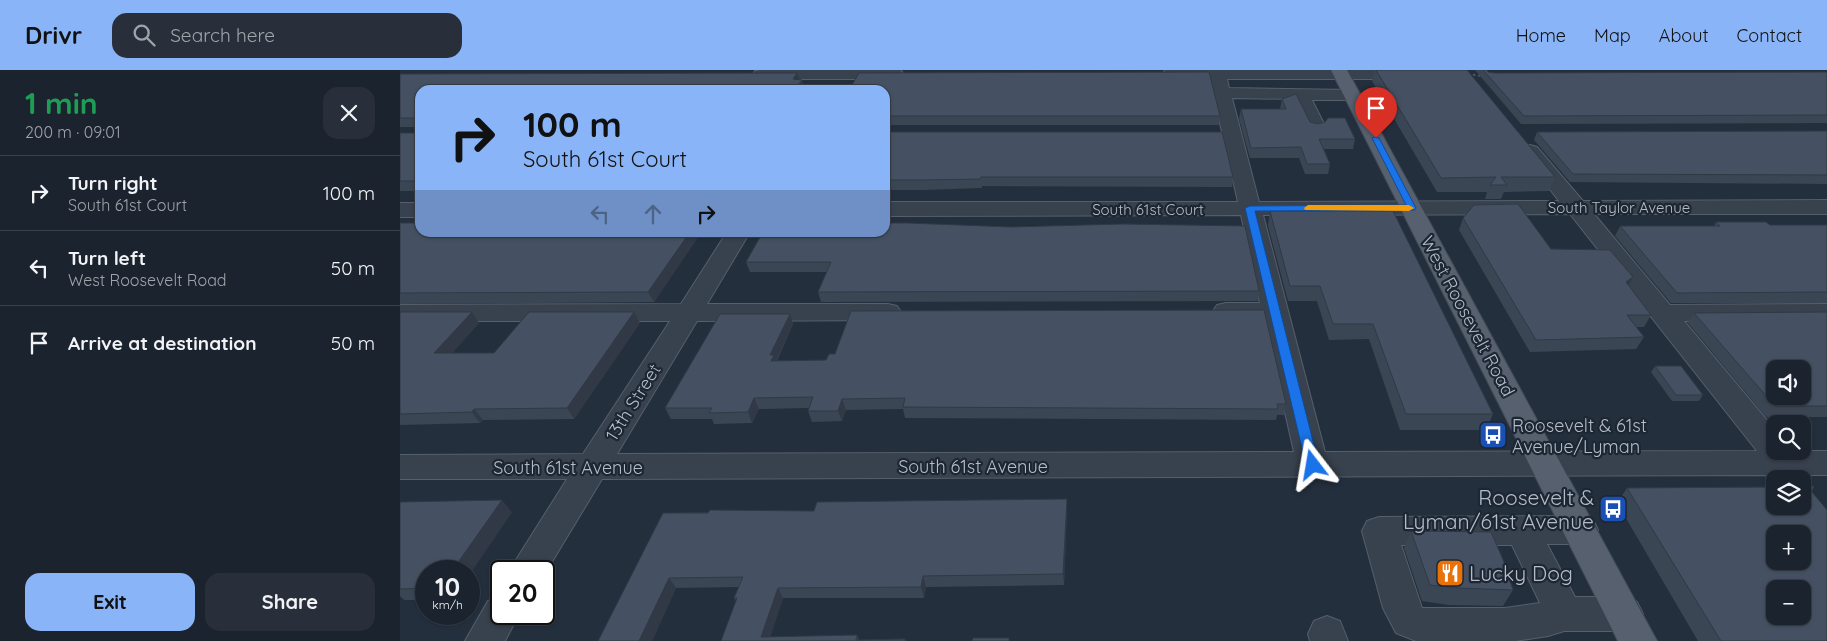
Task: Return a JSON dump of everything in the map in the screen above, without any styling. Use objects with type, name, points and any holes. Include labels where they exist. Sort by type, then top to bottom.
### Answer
[{"type":"main road","name":"West Roosevelt Road","points":[[1341,72],[1631,628]]},
{"type":"street","points":[[746,74],[840,72],[910,74]]},
{"type":"street","points":[[832,85],[840,72]]},
{"type":"street","points":[[1218,79],[1341,72],[1475,75]]},
{"type":"street","points":[[1158,74],[1218,79],[1300,94],[1352,95]]},
{"type":"street","points":[[1218,79],[1221,133],[1250,208],[1313,465]]},
{"type":"street","points":[[1300,94],[1316,126]]},
{"type":"street","points":[[1515,132],[1790,470]]},
{"type":"street","name":"South Taylor Avenue","points":[[1412,208],[1827,206]]},
{"type":"street","name":"South 61st Court","points":[[890,209],[1412,208]]},
{"type":"street","points":[[400,210],[415,210]]},
{"type":"street","name":"13th Street","points":[[534,560],[737,237]]},
{"type":"street","points":[[1206,311],[1275,311]]},
{"type":"street","points":[[400,313],[910,312]]},
{"type":"street","points":[[1662,313],[1827,312]]},
{"type":"street","name":"South 61st Avenue","points":[[1811,473],[1827,463]]},
{"type":"street","name":"South 61st Avenue","points":[[400,467],[1546,464],[1766,479]]},
{"type":"street","points":[[1523,530],[1564,614]]},
{"type":"street","points":[[1580,530],[1379,531],[1402,608],[1409,621],[1423,626],[1505,625],[1548,620],[1564,614],[1631,628]]},
{"type":"street","points":[[484,641],[494,625]]},
{"type":"building","points":[[1376,70],[1467,70],[1555,177],[1501,177],[1507,185],[1490,185],[1496,177],[1441,178]]},
{"type":"building","points":[[1483,70],[1494,73],[1827,72],[1827,115],[1524,116]]},
{"type":"building","points":[[1209,72],[1220,116],[890,116],[890,85],[852,85],[859,73]]},
{"type":"building","points":[[797,73],[793,79],[802,80],[798,85],[415,85],[415,118],[400,118],[400,74]]},
{"type":"building","points":[[1296,94],[1310,122],[1318,124],[1325,122],[1328,118],[1345,118],[1355,139],[1319,139],[1330,164],[1307,164],[1301,147],[1251,148],[1241,109],[1286,109],[1282,99]]},
{"type":"building","points":[[1827,131],[1827,175],[1573,174],[1537,132]]},
{"type":"building","points":[[890,132],[1222,132],[1233,177],[981,177],[980,179],[890,180]]},
{"type":"building","points":[[400,133],[415,133],[415,181],[400,181]]},
{"type":"building","points":[[1518,204],[1551,249],[1610,250],[1633,277],[1626,282],[1651,315],[1627,315],[1644,337],[1536,340],[1463,218],[1474,205]]},
{"type":"building","points":[[1270,211],[1393,211],[1493,414],[1406,414],[1373,324],[1333,324],[1320,286],[1290,286]]},
{"type":"building","points":[[1716,222],[1766,222],[1770,225],[1827,225],[1827,292],[1677,293],[1620,226],[1720,226]]},
{"type":"building","points":[[400,223],[415,223],[415,237],[686,237],[648,292],[400,293]]},
{"type":"building","points":[[890,223],[1011,227],[1122,224],[1245,226],[1259,291],[818,292],[831,262],[746,262],[760,237],[890,237]]},
{"type":"building","points":[[1264,310],[1286,404],[1277,404],[1278,409],[903,407],[905,398],[842,399],[838,411],[808,411],[813,397],[754,398],[748,412],[709,413],[712,408],[665,408],[720,314],[790,314],[770,355],[774,355],[771,361],[826,360],[829,354],[835,354],[851,311]]},
{"type":"building","points":[[400,312],[472,312],[434,353],[494,353],[529,312],[634,312],[567,408],[474,409],[472,412],[400,414]]},
{"type":"building","points":[[1827,312],[1827,406],[1774,405],[1811,405],[1811,360],[1766,360],[1766,396],[1694,313]]},
{"type":"building","points":[[1655,366],[1681,366],[1703,395],[1676,395]]},
{"type":"building","points":[[1811,486],[1814,486],[1812,492],[1827,510],[1827,641],[1721,641],[1627,488],[1766,487],[1766,515],[1811,515]]},
{"type":"building","points":[[1067,499],[1063,574],[923,576],[921,587],[778,588],[761,637],[857,635],[856,640],[905,639],[905,641],[721,641],[737,598],[734,598],[743,577],[669,578],[639,641],[598,641],[663,513],[708,513],[710,510],[814,511],[817,502]]},
{"type":"building","points":[[502,500],[460,560],[415,560],[415,588],[400,589],[400,502]]},
{"type":"building","points":[[1411,531],[1491,532],[1511,578],[1509,578],[1513,590],[1430,585]]},
{"type":"building","points":[[973,638],[1009,638],[1009,641],[972,641]]},
{"type":"slow traffic","points":[[1308,208],[1409,208]]},
{"type":"place","name":"Roosevelt & 61st Avenue/Lyman","points":[[1493,435]]},
{"type":"place","name":"Roosevelt & Lyman/61st Avenue","points":[[1613,509]]},
{"type":"place","name":"Lucky Dog","points":[[1450,573]]},
{"type":"route","points":[[1313,465],[1250,208],[1412,208],[1376,138]]}]
